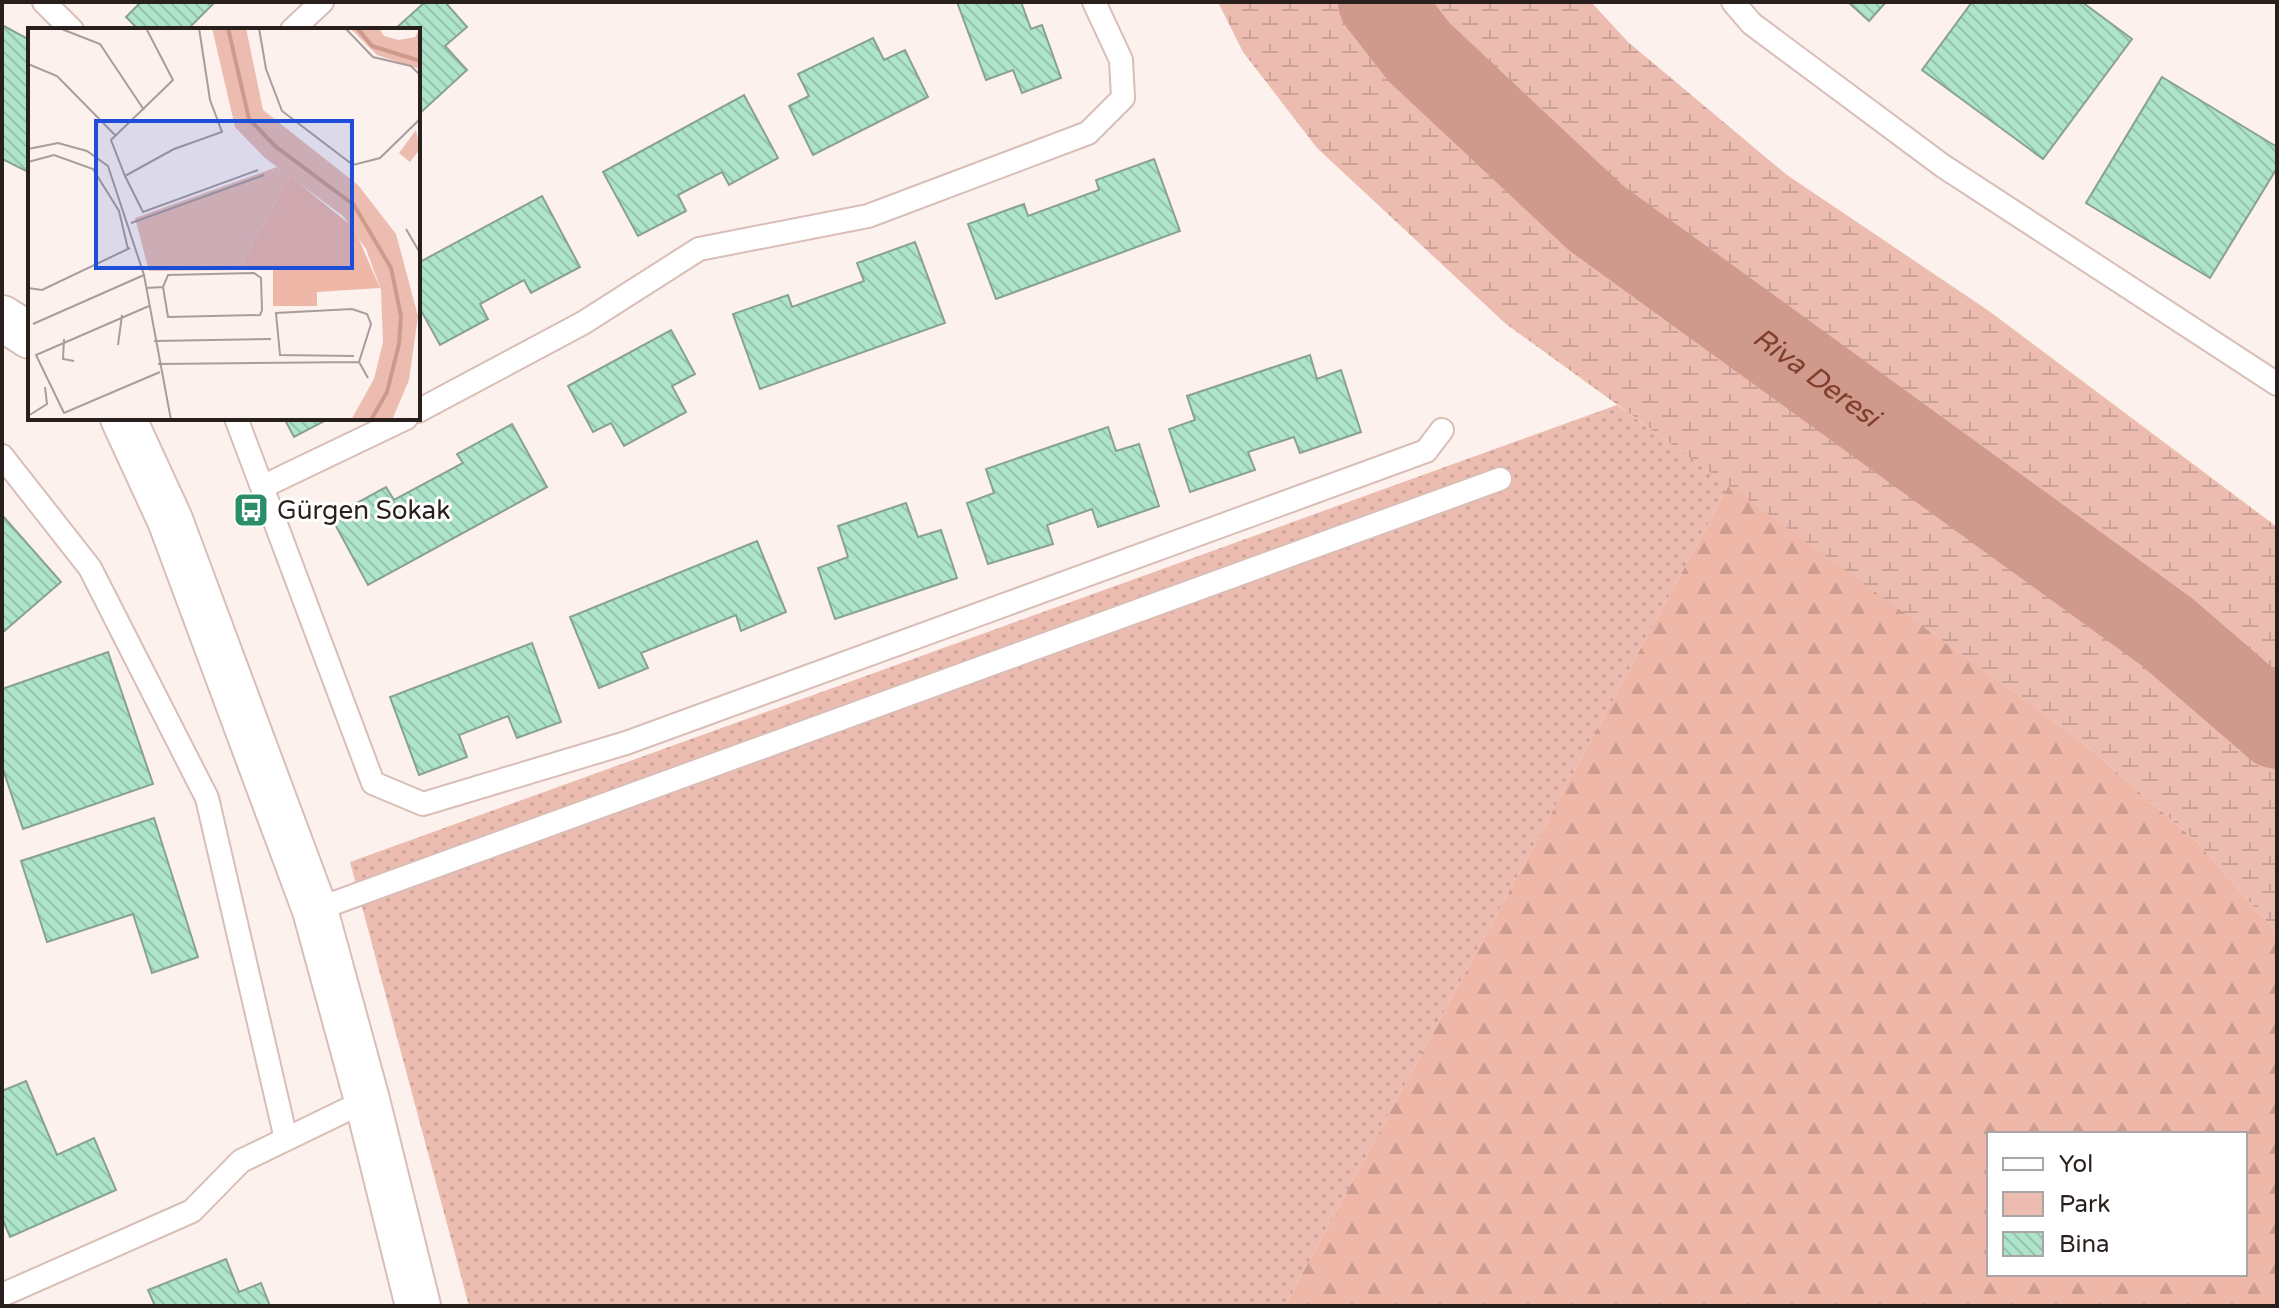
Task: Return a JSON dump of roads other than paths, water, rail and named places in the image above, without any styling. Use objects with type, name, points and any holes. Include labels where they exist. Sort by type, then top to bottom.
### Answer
[{"type":"street","points":[[2,318],[28,335]]},
{"type":"street","points":[[124,420],[170,520],[315,910],[367,1100],[418,1306]]},
{"type":"lane","points":[[44,2],[70,28]]},
{"type":"lane","points":[[294,28],[322,2]]},
{"type":"lane","points":[[420,410],[583,323],[699,249],[868,216],[1088,133],[1123,98],[1121,60],[1094,2]]},
{"type":"lane","points":[[1733,2],[1752,24],[1943,166],[2277,384]]},
{"type":"lane","points":[[237,420],[373,783],[423,804],[626,743],[1426,451],[1442,430]]},
{"type":"lane","points":[[262,487],[402,420]]},
{"type":"lane","points":[[2,456],[90,568],[207,798],[286,1139]]},
{"type":"lane","points":[[315,910],[1500,479]]},
{"type":"lane","points":[[2,1295],[192,1211],[241,1161],[367,1100]]},
{"type":"waterway","name":"Riva Deresi","points":[[1380,2],[1419,52],[1596,218],[2167,632],[2277,727]]},
{"type":"place","name":"Gürgen Sokak","points":[[251,510]]}]
